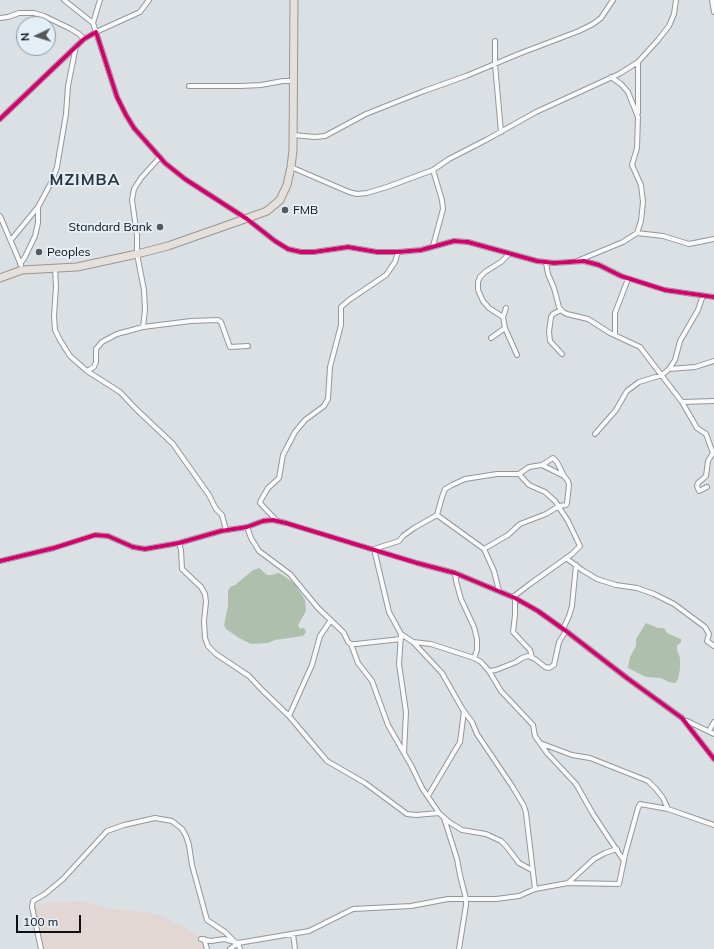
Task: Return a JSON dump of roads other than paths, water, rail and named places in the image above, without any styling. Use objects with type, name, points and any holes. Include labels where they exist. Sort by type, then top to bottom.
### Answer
[{"type":"main road","points":[[0,278],[21,267],[77,267],[137,254],[188,240],[267,211],[280,200],[287,185],[291,167],[293,135],[294,0]]},
{"type":"street","points":[[64,0],[93,23],[117,97],[126,116],[134,128],[160,157],[186,179],[247,219],[275,241],[288,249],[314,252],[348,246],[377,252],[398,252],[421,250],[454,241],[461,241],[478,244],[509,254],[546,263],[584,261],[599,265],[628,279],[665,290],[714,297]]},
{"type":"street","points":[[93,23],[100,0]]},
{"type":"street","points":[[0,119],[84,39],[140,12],[149,0]]},
{"type":"street","points":[[293,135],[315,137],[325,136],[366,114],[590,26],[600,18],[613,0]]},
{"type":"street","points":[[291,167],[357,194],[367,193],[387,187],[433,170],[449,159],[536,112],[625,71],[638,62],[669,26],[674,14],[676,0]]},
{"type":"street","points":[[712,0],[714,12]]},
{"type":"street","points":[[0,18],[18,13],[34,13],[71,28],[80,34],[84,39]]},
{"type":"street","points":[[495,41],[495,64],[501,132]]},
{"type":"street","points":[[11,240],[38,207],[57,168],[66,114],[68,86],[76,46]]},
{"type":"street","points":[[577,261],[628,239],[637,233],[641,221],[643,202],[641,185],[632,166],[636,148],[638,117],[638,62]]},
{"type":"street","points":[[611,77],[628,92],[638,117]]},
{"type":"street","points":[[189,86],[241,86],[293,81]]},
{"type":"street","points":[[143,327],[145,314],[144,290],[137,254],[137,235],[132,200],[133,194],[141,178],[160,157]]},
{"type":"street","points":[[433,170],[443,204],[442,215],[433,246]]},
{"type":"street","points":[[21,267],[35,236],[38,223],[38,207]]},
{"type":"street","points":[[0,216],[21,267]]},
{"type":"street","points":[[637,233],[663,236],[689,244],[714,239]]},
{"type":"street","points":[[277,521],[260,503],[268,488],[279,478],[284,451],[298,427],[326,403],[329,394],[330,367],[340,325],[341,307],[343,304],[386,275],[396,262],[398,252]]},
{"type":"street","points":[[502,317],[489,308],[483,301],[477,284],[482,275],[501,262],[509,254]]},
{"type":"street","points":[[546,263],[547,271],[561,310],[567,314],[588,319],[615,335],[640,347],[682,402],[697,428],[706,434],[713,452],[708,462],[706,476],[697,485],[697,489],[699,491],[707,487]]},
{"type":"street","points":[[55,268],[55,330],[70,356],[87,371],[120,392],[173,444],[209,495],[216,509],[222,515],[226,530]]},
{"type":"street","points":[[615,335],[615,313],[628,279]]},
{"type":"street","points":[[595,434],[616,410],[627,391],[639,382],[662,374],[669,369],[675,360],[680,341],[699,308],[703,295]]},
{"type":"street","points":[[506,308],[502,317],[505,328],[517,355]]},
{"type":"street","points":[[561,310],[553,314],[551,317],[549,332],[550,341],[562,354]]},
{"type":"street","points":[[87,371],[94,367],[96,362],[96,349],[102,342],[117,334],[143,327],[191,321],[218,320],[221,322],[230,347],[248,346]]},
{"type":"street","points":[[491,338],[505,328]]},
{"type":"street","points":[[669,369],[695,368],[714,361]]},
{"type":"street","points":[[682,402],[714,401]]},
{"type":"street","points":[[374,550],[399,541],[414,528],[437,515],[443,492],[452,485],[465,479],[478,476],[519,474],[529,467],[542,465],[554,458],[570,485],[566,505],[559,506],[552,512],[520,524],[508,535],[484,549]]},
{"type":"street","points":[[542,465],[564,476]]},
{"type":"street","points":[[514,597],[572,554],[580,546],[559,506],[548,495],[530,485],[519,474]]},
{"type":"street","points":[[437,515],[484,549],[494,571],[499,591]]},
{"type":"street","points":[[0,561],[54,548],[98,535],[108,536],[138,549],[146,549],[179,543],[226,530],[247,527],[263,522],[277,521],[455,573],[514,597],[538,611],[682,718],[690,723],[709,730],[714,734]]},
{"type":"street","points":[[247,527],[259,550],[290,574],[318,608],[341,630],[348,642],[351,644],[358,662],[372,681],[388,725],[422,788],[439,813],[462,830],[486,834],[501,841],[519,863],[532,870]]},
{"type":"street","points":[[179,543],[182,569],[202,587],[205,594],[204,635],[208,646],[219,657],[247,674],[289,716],[328,761],[371,787],[407,814],[416,815],[439,813]]},
{"type":"street","points":[[374,550],[389,612],[401,637],[398,664],[406,712],[404,753]]},
{"type":"street","points":[[566,558],[597,579],[637,588],[654,594],[674,604],[705,627],[709,634],[707,640],[714,646]]},
{"type":"street","points":[[489,671],[496,670],[527,656],[532,657],[547,668],[552,667],[572,606],[576,565]]},
{"type":"street","points":[[455,573],[461,599],[474,627],[477,639],[477,650],[474,658]]},
{"type":"street","points":[[514,597],[515,615],[513,632],[530,650],[532,657]]},
{"type":"street","points":[[289,716],[312,665],[320,636],[331,620]]},
{"type":"street","points":[[351,644],[401,637],[413,642],[431,644],[474,658],[481,662],[489,671],[501,691],[533,725],[535,736],[547,753],[576,784],[593,814],[624,860]]},
{"type":"street","points":[[413,642],[442,673],[464,711],[470,718],[477,734],[524,806],[532,870],[536,885],[535,889]]},
{"type":"street","points":[[428,796],[460,742],[464,711]]},
{"type":"street","points":[[682,718],[714,759]]},
{"type":"street","points":[[709,730],[714,722]]},
{"type":"street","points":[[540,743],[572,755],[590,758],[648,781],[663,798],[668,809]]},
{"type":"street","points":[[207,949],[203,939],[211,941],[224,939],[237,942],[293,934],[316,928],[353,908],[411,906],[442,900],[484,900],[502,898],[519,896],[535,889],[568,884],[620,884],[624,860],[640,804],[668,809],[714,825]]},
{"type":"street","points":[[41,949],[32,907],[33,901],[45,894],[63,879],[107,831],[124,825],[155,818],[172,821],[182,829],[189,845],[192,865],[207,920],[237,942],[240,949]]},
{"type":"street","points":[[444,818],[457,859],[466,899],[459,949]]},
{"type":"street","points":[[568,884],[594,859],[604,853],[617,849]]},
{"type":"street","points":[[293,934],[295,949]]},
{"type":"street","points":[[230,949],[237,942]]},
{"type":"place","name":"FMB","points":[[285,210]]},
{"type":"place","name":"Standard Bank","points":[[160,227]]},
{"type":"place","name":"Peoples","points":[[39,252]]},
{"type":"district","name":"MZIMBA","points":[[85,180]]}]
